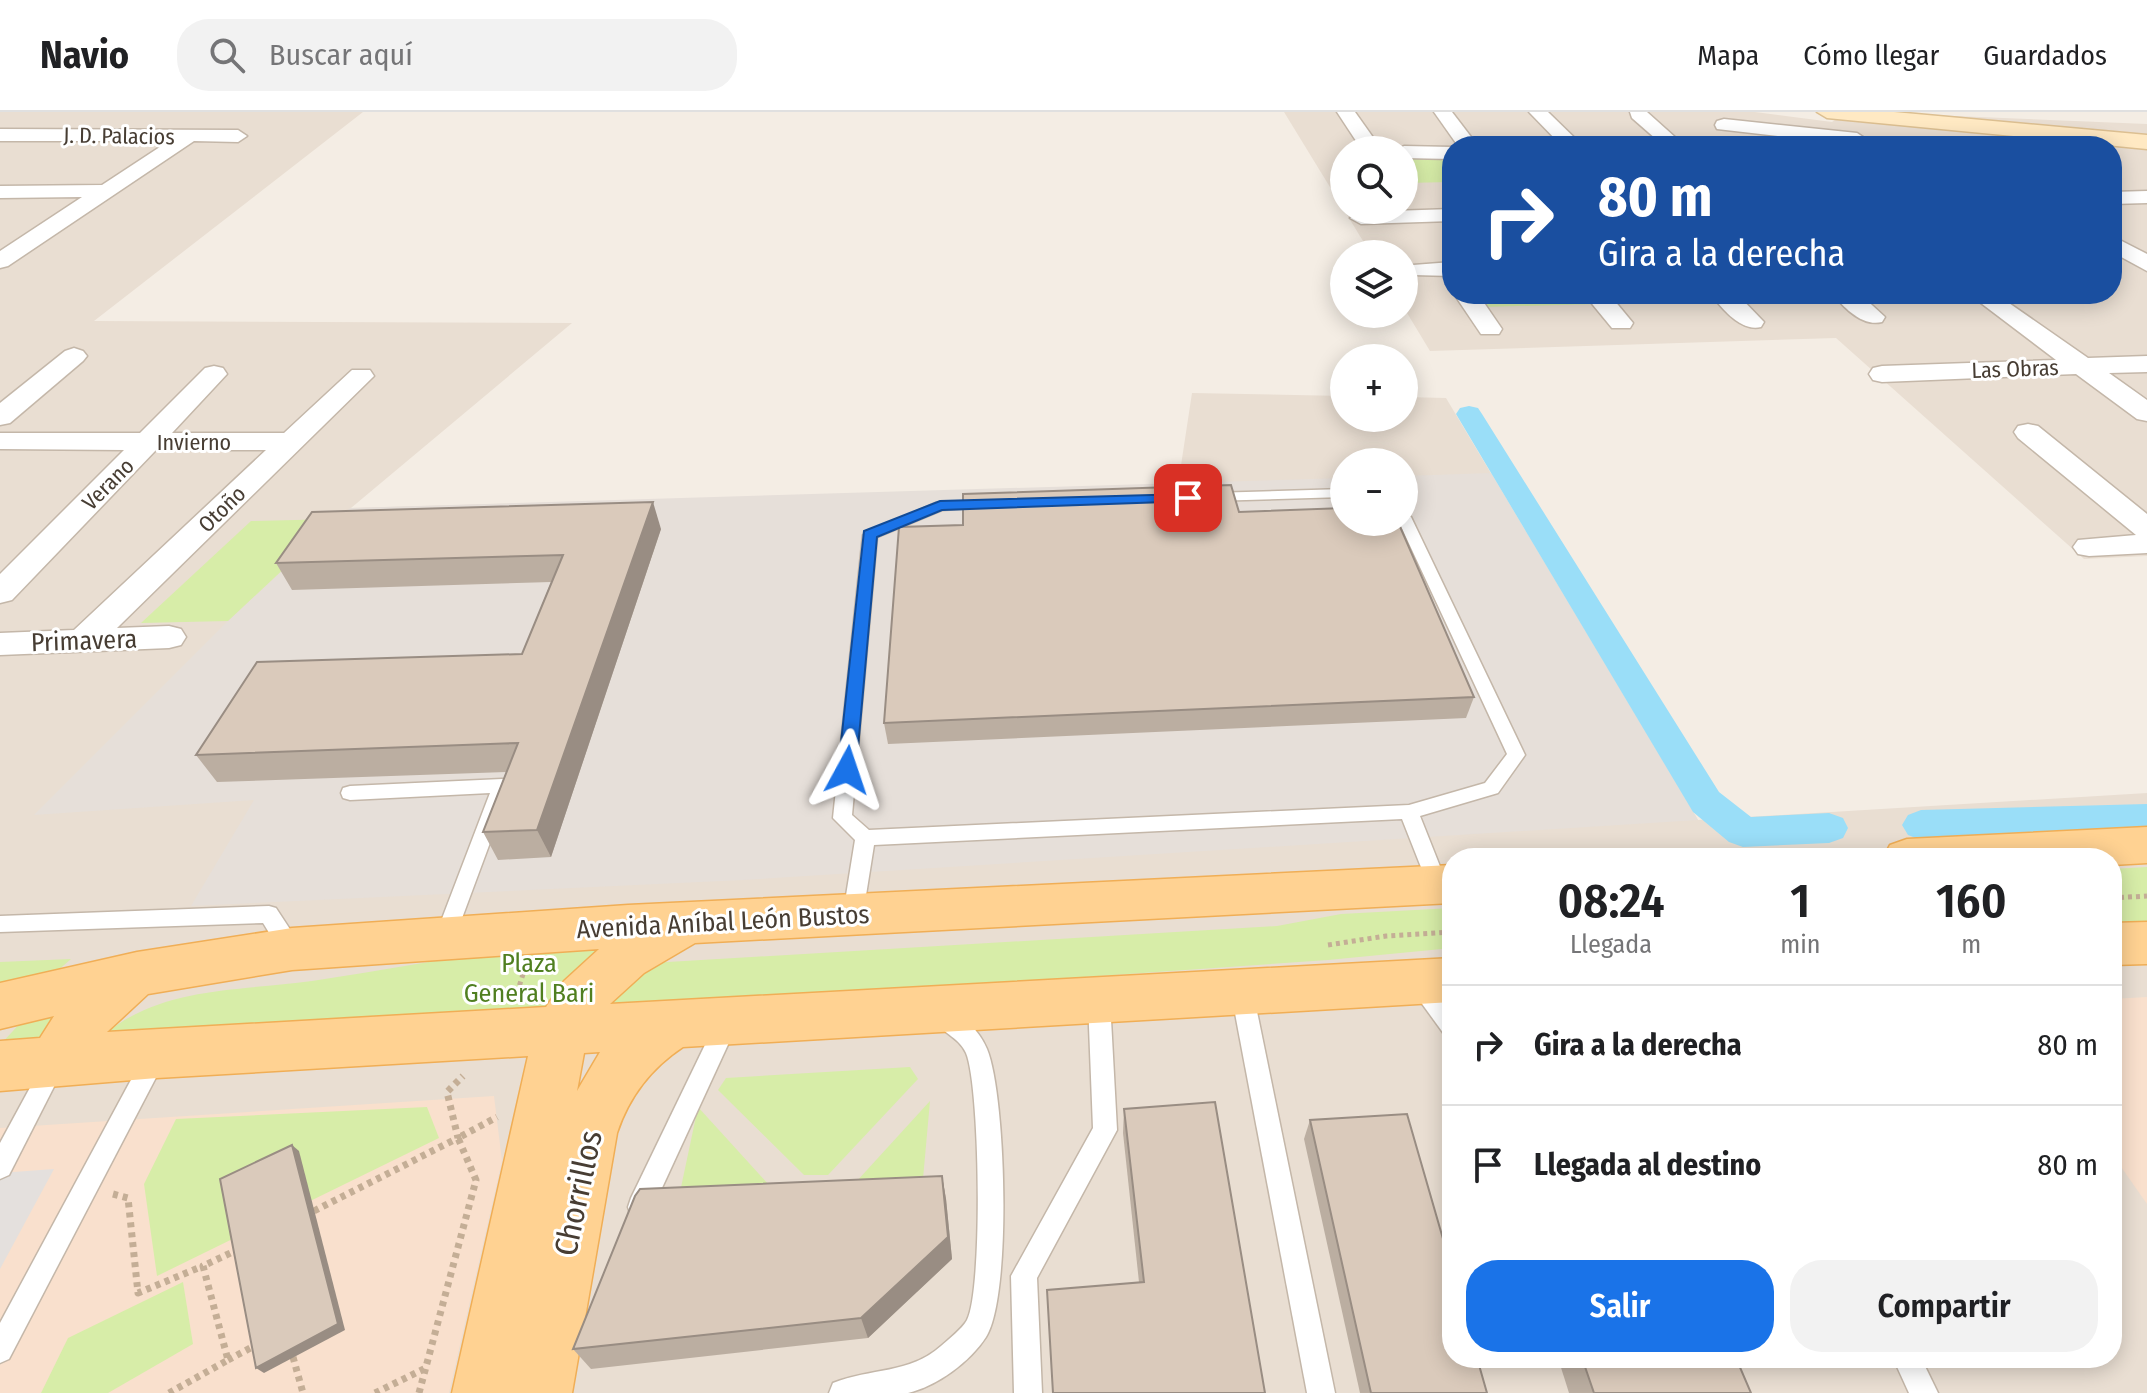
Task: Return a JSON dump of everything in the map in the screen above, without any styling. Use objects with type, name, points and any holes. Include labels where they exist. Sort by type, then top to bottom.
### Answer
[{"type":"main road","points":[[2092,848],[2147,845]]},
{"type":"main road","name":"Avenida Aníbal León Bustos","points":[[0,1006],[137,974],[292,949],[690,923],[1442,884]]},
{"type":"main road","points":[[533,1032],[649,942],[690,923]]},
{"type":"main road","points":[[2122,944],[2147,943]]},
{"type":"main road","points":[[57,1059],[70,1035],[87,1014],[137,974]]},
{"type":"main road","points":[[0,1066],[157,1053],[1435,981]]},
{"type":"main road","name":"Chorrillos","points":[[538,1393],[588,1133],[597,1103],[610,1079],[647,1040],[700,1023]]},
{"type":"main road","name":"Chorrillos","points":[[486,1393],[548,1090],[533,1032]]},
{"type":"street","points":[[1346,112],[1362,136]]},
{"type":"street","points":[[1443,112],[1461,136]]},
{"type":"street","points":[[1538,112],[1563,136]]},
{"type":"street","points":[[1837,113],[2083,136]]},
{"type":"street","points":[[1837,113],[1854,136]]},
{"type":"street","points":[[1638,114],[1663,136]]},
{"type":"street","points":[[1724,125],[1811,136]]},
{"type":"street","name":"J. D. Palacios","points":[[0,135],[238,136]]},
{"type":"street","points":[[0,261],[188,137]]},
{"type":"street","points":[[2122,140],[2147,142]]},
{"type":"street","points":[[1418,152],[1442,153]]},
{"type":"street","points":[[0,192],[104,191]]},
{"type":"street","points":[[2122,198],[2147,197]]},
{"type":"street","points":[[1418,216],[1442,215]]},
{"type":"street","points":[[2122,249],[2147,265]]},
{"type":"street","points":[[2122,266],[2147,265]]},
{"type":"street","points":[[1421,270],[1442,271]]},
{"type":"street","points":[[1473,304],[1490,329]]},
{"type":"street","points":[[1605,304],[1621,323]]},
{"type":"street","points":[[1733,304],[1752,322]]},
{"type":"street","points":[[1857,304],[1873,317]]},
{"type":"street","points":[[1995,304],[2147,413]]},
{"type":"street","points":[[0,417],[74,356]]},
{"type":"street","name":"Las Obras","points":[[1882,374],[2147,364]]},
{"type":"street","name":"Verano","points":[[0,593],[214,374]]},
{"type":"street","name":"Otoño","points":[[83,641],[361,376]]},
{"type":"street","points":[[2028,432],[2147,529]]},
{"type":"street","name":"Invierno","points":[[0,441],[292,442]]},
{"type":"street","points":[[2089,547],[2147,544]]},
{"type":"street","name":"Primavera","points":[[0,644],[169,637]]},
{"type":"lane","points":[[1188,498],[1330,493]]},
{"type":"lane","points":[[1002,504],[940,506],[870,535],[842,818],[865,838],[1409,812],[1491,788],[1516,755],[1413,536]]},
{"type":"lane","points":[[350,793],[502,786],[445,937]]},
{"type":"lane","points":[[1409,812],[1442,878]]},
{"type":"lane","points":[[853,914],[865,838]]},
{"type":"lane","points":[[0,924],[269,914],[292,949]]},
{"type":"lane","points":[[1435,981],[1442,1000]]},
{"type":"lane","points":[[1242,992],[1321,1393]]},
{"type":"lane","points":[[1028,1393],[1024,1276],[1105,1130],[1099,1000]]},
{"type":"lane","points":[[843,1393],[909,1381],[950,1359],[979,1325],[988,1285],[986,1102],[977,1051],[966,1036],[931,1010]]},
{"type":"lane","points":[[640,1207],[700,1023]]},
{"type":"lane","points":[[0,1350],[157,1053]]},
{"type":"lane","points":[[0,1167],[57,1059]]},
{"type":"lane","points":[[1911,1368],[1924,1393]]},
{"type":"path","points":[[2122,897],[2147,896]]},
{"type":"path","points":[[419,1393],[476,1180],[458,1138],[447,1092],[533,1032],[535,932]]},
{"type":"path","points":[[314,1211],[548,1090]]},
{"type":"path","points":[[84,1190],[128,1198],[138,1293],[240,1248]]},
{"type":"path","points":[[203,1266],[228,1360]]},
{"type":"path","points":[[169,1393],[258,1344]]},
{"type":"path","points":[[293,1357],[303,1393]]},
{"type":"path","points":[[375,1393],[426,1369]]},
{"type":"shaded area","points":[[0,112],[363,112],[94,321],[572,323],[351,508],[1178,485],[1192,393],[1330,396],[1330,432],[1418,432],[1418,397],[1446,398],[1698,820],[2147,793],[2147,1393],[0,1393]]},
{"type":"shaded area","points":[[1284,112],[1755,112],[1832,122],[1846,112],[1857,112],[2147,124],[2147,556],[2084,559],[1836,338],[1430,351],[1416,328],[1418,240],[1362,240],[1353,224],[1418,224],[1418,136],[1330,136],[1330,187]]},
{"type":"shaded area","points":[[1491,473],[1698,820],[743,880],[191,906],[254,800],[34,815],[228,621],[350,508],[1330,478],[1330,536],[1418,536],[1418,476]]},
{"type":"shaded area","points":[[2147,997],[2147,1204],[2122,1168],[2122,998]]},
{"type":"shaded area","points":[[494,1096],[502,1161],[449,1393],[0,1393],[0,1128]]},
{"type":"shaded area","points":[[54,1169],[0,1269],[0,1173]]},
{"type":"green space","points":[[1418,153],[1442,154],[1442,182],[1418,183]]},
{"type":"green space","points":[[1480,304],[1599,304],[1482,307]]},
{"type":"green space","points":[[337,519],[228,621],[141,623],[251,521]]},
{"type":"green space","points":[[2147,867],[2147,922],[2122,923],[2122,868]]},
{"type":"green space","points":[[1442,909],[1442,949],[1328,960],[600,1011],[651,963],[1277,926],[1341,914]]},
{"type":"green space","name":"Plaza General Bari","points":[[529,945],[612,952],[551,1009],[104,1035],[126,1019],[151,1007],[203,993],[312,981]]},
{"type":"green space","points":[[71,959],[48,979],[0,988],[0,962]]},
{"type":"green space","points":[[92,994],[46,1046],[0,1045],[36,1006]]},
{"type":"green space","points":[[910,1067],[918,1079],[828,1175],[804,1175],[718,1090],[726,1078]]},
{"type":"green space","points":[[930,1101],[921,1201],[835,1205]]},
{"type":"green space","points":[[427,1107],[439,1138],[157,1276],[144,1184],[176,1119]]},
{"type":"green space","points":[[698,1107],[789,1207],[676,1211]]},
{"type":"green space","points":[[183,1282],[193,1344],[108,1393],[41,1393],[68,1338]]},
{"type":"building","points":[[1231,485],[1239,512],[1330,509],[1330,536],[1404,536],[1474,697],[884,723],[899,527],[963,525],[963,494]]},
{"type":"building","points":[[653,502],[537,830],[483,832],[518,743],[196,755],[257,662],[522,654],[563,555],[276,563],[312,512]]},
{"type":"building","points":[[1215,1102],[1265,1393],[1053,1393],[1047,1290],[1144,1282],[1124,1109]]},
{"type":"building","points":[[1407,1114],[1442,1235],[1442,1368],[1480,1368],[1487,1393],[1371,1393],[1310,1120]]},
{"type":"building","points":[[292,1145],[338,1324],[256,1368],[220,1179]]},
{"type":"building","points":[[942,1176],[948,1237],[861,1318],[573,1349],[640,1189]]},
{"type":"building","points":[[1585,1368],[1740,1368],[1751,1393],[1594,1393]]},
{"type":"waterway","points":[[1469,414],[1706,802],[1743,832],[1829,828]]},
{"type":"waterway","points":[[1921,825],[2147,818]]},
{"type":"route","points":[[847,770],[870,535],[940,506],[1188,498]]}]
